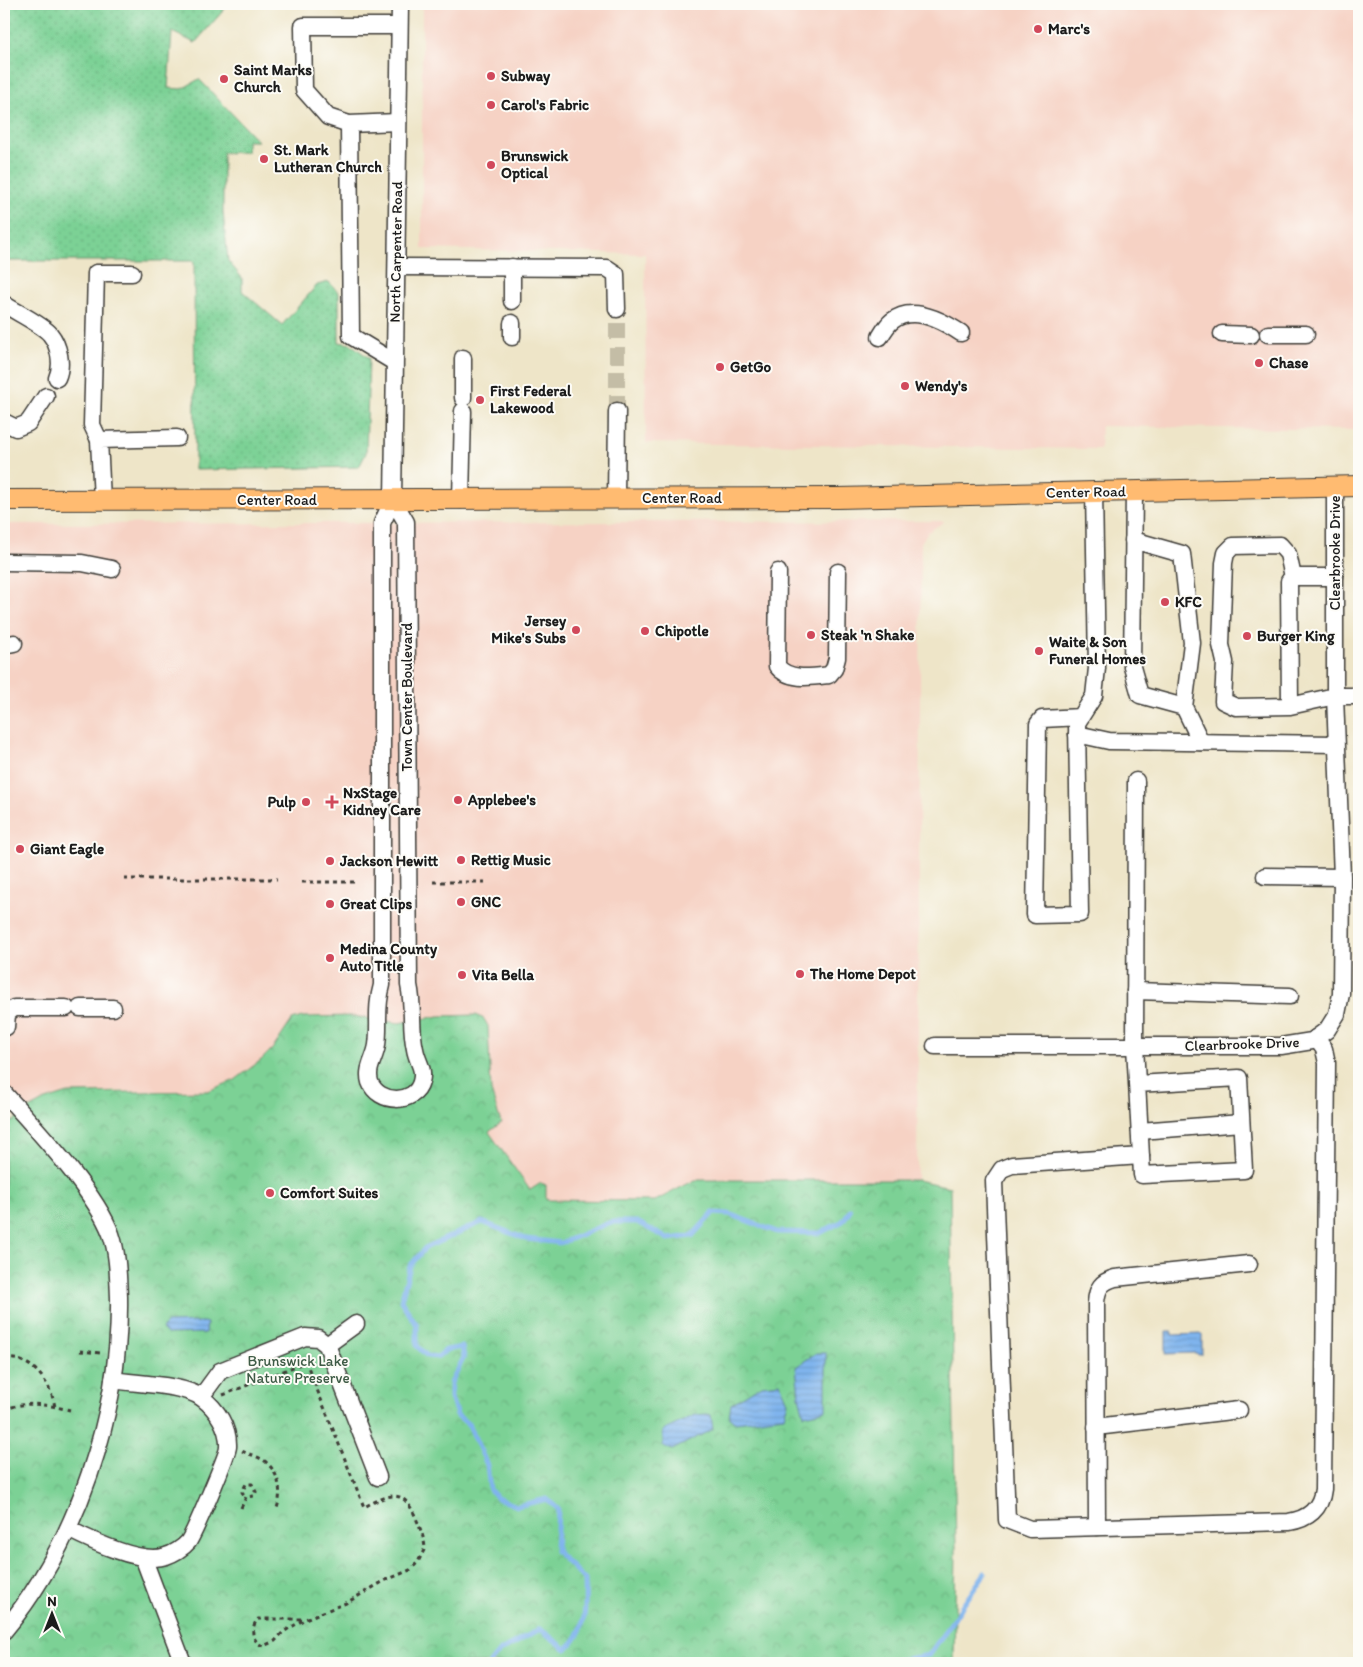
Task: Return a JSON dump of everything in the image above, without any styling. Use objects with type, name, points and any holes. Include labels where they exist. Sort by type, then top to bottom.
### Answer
[{"type":"main road","name":"Center Road","points":[[4,500],[838,498],[1359,486]]},
{"type":"street","name":"North Carpenter Road","points":[[393,500],[400,4]]},
{"type":"street","points":[[398,122],[350,124],[328,117],[304,90],[303,26],[399,26]]},
{"type":"street","points":[[350,124],[351,336],[394,362]]},
{"type":"street","points":[[397,267],[607,268],[616,274],[617,309]]},
{"type":"street","points":[[512,267],[512,301]]},
{"type":"street","points":[[102,500],[99,440],[92,425],[96,273],[132,273]]},
{"type":"street","points":[[4,304],[49,333],[59,353],[60,371],[58,378]]},
{"type":"street","points":[[880,337],[892,321],[910,315],[923,314],[933,316],[961,333]]},
{"type":"street","points":[[1222,334],[1251,335]]},
{"type":"street","points":[[1268,334],[1306,334]]},
{"type":"street","points":[[462,500],[464,358]]},
{"type":"street","points":[[4,422],[16,428],[28,423],[46,396]]},
{"type":"street","points":[[616,498],[617,411]]},
{"type":"street","points":[[99,440],[177,438]]},
{"type":"street","name":"Clearbrooke Drive","points":[[935,1046],[1281,1046],[1312,1042],[1327,1030],[1337,1014],[1341,994],[1342,877],[1335,696],[1335,486]]},
{"type":"street","points":[[1081,717],[1042,719],[1038,724],[1035,915],[1080,914],[1077,723],[1081,717],[1094,696],[1097,668],[1094,491]]},
{"type":"street","points":[[1134,491],[1132,666],[1140,695],[1184,707]]},
{"type":"street","name":"Town Center Boulevard","points":[[393,500],[406,522],[409,984],[414,1006],[414,1048],[421,1063],[423,1074],[416,1092],[408,1097],[397,1099],[378,1093],[370,1083],[369,1073],[370,1063],[377,1046],[376,1005],[382,984],[382,523],[393,500]]},
{"type":"street","points":[[1133,540],[1182,554],[1192,643],[1184,707],[1201,742]]},
{"type":"street","points":[[1293,577],[1288,554],[1280,545],[1233,546],[1226,553],[1221,645],[1225,662],[1223,701],[1236,707],[1290,706],[1335,696],[1359,696]]},
{"type":"street","points":[[4,562],[82,563],[112,569]]},
{"type":"street","points":[[778,572],[777,666],[791,676],[810,677],[828,675],[834,669],[837,658],[838,572]]},
{"type":"street","points":[[1290,706],[1289,581],[1293,577],[1335,578]]},
{"type":"street","points":[[1077,734],[1110,741],[1336,744]]},
{"type":"street","points":[[1136,781],[1135,1046],[1137,1084],[1140,1131],[1142,1175],[1244,1170],[1239,1078],[1137,1084]]},
{"type":"street","points":[[1265,876],[1342,877]]},
{"type":"street","points":[[1135,991],[1290,996]]},
{"type":"street","points":[[6,1026],[7,1014],[14,1008],[113,1008]]},
{"type":"street","points":[[1141,1156],[1012,1165],[1002,1169],[994,1181],[1007,1520],[1030,1529],[1297,1520],[1312,1513],[1322,1498],[1327,1063],[1324,1049],[1316,1038]]},
{"type":"street","points":[[4,1093],[88,1194],[111,1233],[115,1249],[119,1303],[113,1380],[93,1462],[68,1529],[29,1597],[4,1631]]},
{"type":"street","points":[[1140,1131],[1241,1123]]},
{"type":"street","points":[[1096,1527],[1096,1303],[1099,1287],[1104,1281],[1249,1264]]},
{"type":"street","points":[[327,1345],[356,1324]]},
{"type":"street","points":[[201,1397],[220,1371],[306,1337],[318,1338],[327,1345],[378,1477]]},
{"type":"street","points":[[68,1529],[106,1545],[143,1557],[165,1556],[189,1541],[228,1448],[222,1420],[214,1408],[201,1397],[185,1390],[113,1380]]},
{"type":"street","points":[[1096,1427],[1239,1410]]},
{"type":"street","points":[[143,1557],[183,1663]]},
{"type":"path","points":[[124,879],[277,879]]},
{"type":"path","points":[[302,882],[356,882]]},
{"type":"path","points":[[433,882],[487,882]]},
{"type":"path","points":[[80,1350],[104,1354]]},
{"type":"path","points":[[4,1360],[21,1360],[36,1371],[50,1390],[55,1407]]},
{"type":"path","points":[[224,1404],[220,1396],[306,1362],[364,1507],[387,1496],[394,1495],[404,1498],[410,1504],[416,1519],[425,1548],[418,1562],[410,1570],[384,1581],[346,1603],[305,1619],[283,1632],[275,1641],[264,1646],[255,1640],[252,1634],[253,1624],[258,1619],[305,1619]]},
{"type":"path","points":[[4,1410],[26,1404],[70,1410]]},
{"type":"path","points":[[239,1445],[242,1451],[267,1463],[271,1469],[280,1492],[277,1508]]},
{"type":"path","points":[[249,1483],[254,1486],[254,1496],[246,1497],[242,1492],[243,1487],[249,1483]]},
{"type":"path","points":[[241,1508],[246,1497]]},
{"type":"shaded area","points":[[422,4],[1359,4],[1359,291],[1356,291],[1355,430],[1101,426],[1100,449],[646,443],[645,254],[422,249]]},
{"type":"shaded area","points":[[945,521],[927,533],[921,543],[917,1180],[695,1180],[655,1201],[546,1200],[530,1190],[489,1131],[501,1123],[491,1091],[489,1063],[439,1016],[399,1023],[292,1021],[274,1047],[261,1060],[235,1080],[208,1091],[112,1091],[21,1113],[4,1093],[4,524]]},
{"type":"green space","points":[[4,4],[229,4],[195,43],[172,32],[168,88],[182,89],[199,79],[258,141],[247,141],[247,152],[223,153],[223,212],[228,261],[242,278],[242,291],[282,325],[317,285],[329,282],[339,293],[339,342],[351,344],[369,358],[366,453],[359,467],[195,470],[194,261],[4,261]]},
{"type":"green space","name":"Brunswick Lake Nature Preserve","points":[[476,1015],[484,1019],[488,1026],[491,1091],[501,1123],[489,1132],[530,1190],[541,1183],[546,1185],[546,1200],[655,1201],[695,1180],[917,1180],[950,1187],[956,1551],[954,1663],[4,1663],[4,1112],[13,1122],[21,1113],[43,1101],[68,1093],[208,1091],[235,1080],[261,1060],[274,1047],[292,1020],[302,1017],[351,1016],[399,1023],[439,1016]]},
{"type":"water","points":[[166,1323],[207,1323],[206,1333],[167,1334],[162,1329]]},
{"type":"water","points":[[1166,1332],[1172,1332],[1172,1335],[1202,1334],[1202,1355],[1196,1353],[1166,1354]]},
{"type":"water","points":[[816,1353],[826,1353],[826,1410],[804,1415],[799,1396],[796,1367]]},
{"type":"water","points":[[780,1383],[788,1402],[784,1416],[736,1422],[729,1418],[731,1404],[762,1385]]},
{"type":"water","points":[[695,1415],[711,1415],[713,1429],[672,1450],[663,1446],[663,1431]]},
{"type":"waterway","points":[[490,1663],[499,1652],[540,1629],[566,1649],[573,1642],[582,1627],[585,1609],[585,1580],[556,1551],[558,1509],[547,1499],[517,1506],[497,1498],[490,1490],[487,1465],[469,1425],[457,1415],[451,1398],[451,1383],[464,1357],[462,1347],[446,1350],[438,1357],[427,1356],[417,1346],[417,1325],[401,1301],[410,1266],[425,1248],[482,1222],[526,1239],[561,1243],[611,1222],[637,1222],[668,1239],[692,1236],[713,1213],[729,1214],[777,1232],[820,1233],[843,1221],[850,1210]]},
{"type":"waterway","points":[[884,1663],[929,1655],[985,1573]]},
{"type":"waterway","points":[[864,1663],[865,1661],[873,1663]]},
{"type":"tunnel","points":[[617,309],[617,411]]},
{"type":"place","name":"Marc's","points":[[1038,29]]},
{"type":"place","name":"Subway","points":[[491,76]]},
{"type":"place","name":"Saint Marks Church","points":[[224,79]]},
{"type":"place","name":"Carol's Fabric","points":[[491,105]]},
{"type":"place","name":"St. Mark Lutheran Church","points":[[264,159]]},
{"type":"place","name":"Brunswick Optical","points":[[491,165]]},
{"type":"place","name":"Chase","points":[[1259,363]]},
{"type":"place","name":"GetGo","points":[[720,367]]},
{"type":"place","name":"Wendy's","points":[[905,386]]},
{"type":"place","name":"First Federal Lakewood","points":[[480,400]]},
{"type":"place","name":"KFC","points":[[1165,602]]},
{"type":"place","name":"Jersey Mike's Subs","points":[[576,630]]},
{"type":"place","name":"Chipotle","points":[[645,631]]},
{"type":"place","name":"Steak 'n Shake","points":[[811,635]]},
{"type":"place","name":"Burger King","points":[[1247,636]]},
{"type":"place","name":"Waite & Son Funeral Homes","points":[[1039,651]]},
{"type":"place","name":"Applebee's","points":[[458,800]]},
{"type":"place","name":"Pulp","points":[[306,802]]},
{"type":"place","name":"NxStage Kidney Care","points":[[332,802]]},
{"type":"place","name":"Giant Eagle","points":[[20,849]]},
{"type":"place","name":"Rettig Music","points":[[461,860]]},
{"type":"place","name":"Jackson Hewitt","points":[[330,861]]},
{"type":"place","name":"GNC","points":[[461,902]]},
{"type":"place","name":"Great Clips","points":[[330,904]]},
{"type":"place","name":"Medina County Auto Title","points":[[330,958]]},
{"type":"place","name":"The Home Depot","points":[[800,974]]},
{"type":"place","name":"Vita Bella","points":[[462,975]]},
{"type":"place","name":"Comfort Suites","points":[[270,1193]]}]
